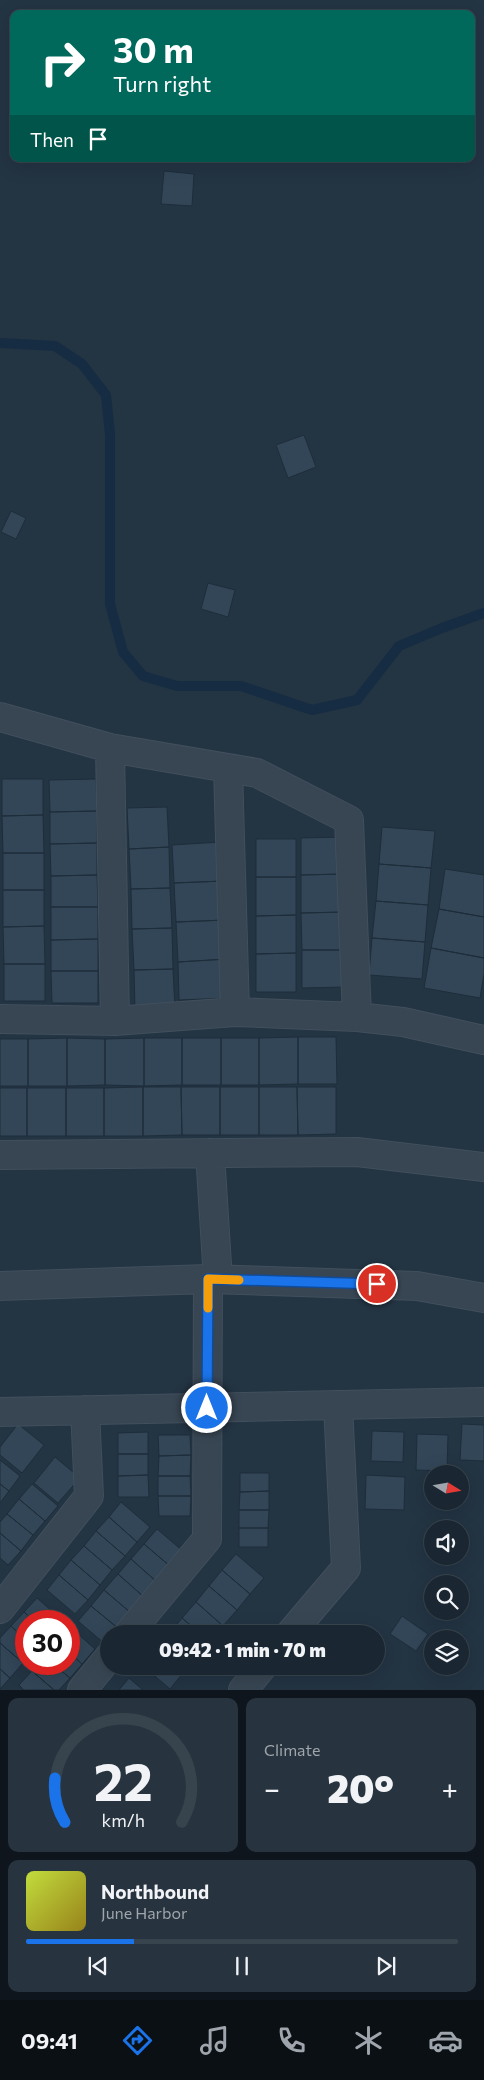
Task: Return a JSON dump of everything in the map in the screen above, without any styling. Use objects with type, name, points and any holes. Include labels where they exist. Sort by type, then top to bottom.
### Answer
[{"type":"street","points":[[0,717],[110,748],[257,774],[349,820],[357,1017]]},
{"type":"street","points":[[110,748],[115,1022]]},
{"type":"street","points":[[228,768],[235,1012]]},
{"type":"street","points":[[0,1019],[115,1022],[235,1012],[357,1017],[403,1022],[484,1040]]},
{"type":"street","points":[[0,1155],[357,1152],[484,1167]]},
{"type":"street","points":[[135,1625],[207,1539],[207,1408],[213,1280],[210,1153]]},
{"type":"street","points":[[0,1286],[213,1280],[417,1286],[484,1298]]},
{"type":"street","points":[[0,1412],[484,1402]]},
{"type":"street","points":[[298,1625],[346,1568],[338,1405]]},
{"type":"street","points":[[0,1610],[89,1496],[85,1410]]},
{"type":"street","points":[[82,1690],[100,1668]]},
{"type":"street","points":[[243,1690],[256,1675]]},
{"type":"building","points":[[164,171],[194,174],[192,206],[161,204]]},
{"type":"building","points":[[304,435],[316,467],[288,478],[276,445]]},
{"type":"building","points":[[11,511],[26,518],[16,539],[1,532]]},
{"type":"building","points":[[208,583],[235,590],[228,617],[201,609]]},
{"type":"building","points":[[2,779],[43,779],[43,815],[2,816]]},
{"type":"building","points":[[96,779],[97,811],[50,812],[49,780]]},
{"type":"building","points":[[167,807],[169,847],[129,849],[127,808]]},
{"type":"building","points":[[97,811],[97,843],[50,844],[50,812]]},
{"type":"building","points":[[43,815],[44,853],[3,853],[2,816]]},
{"type":"building","points":[[382,827],[435,831],[431,868],[379,864]]},
{"type":"building","points":[[344,837],[344,874],[301,875],[301,838]]},
{"type":"building","points":[[256,839],[296,839],[296,877],[256,877]]},
{"type":"building","points":[[221,842],[223,881],[174,883],[172,845]]},
{"type":"building","points":[[97,843],[97,875],[51,876],[50,844]]},
{"type":"building","points":[[169,847],[170,888],[131,889],[129,849]]},
{"type":"building","points":[[3,853],[44,853],[44,890],[3,890]]},
{"type":"building","points":[[379,864],[431,868],[428,905],[376,901]]},
{"type":"building","points":[[445,869],[484,875],[484,917],[439,909]]},
{"type":"building","points":[[344,874],[345,912],[301,913],[301,875]]},
{"type":"building","points":[[97,875],[98,907],[51,907],[51,876]]},
{"type":"building","points":[[256,877],[296,877],[296,915],[256,916]]},
{"type":"building","points":[[223,881],[225,920],[176,922],[174,883]]},
{"type":"building","points":[[170,888],[172,928],[132,929],[131,889]]},
{"type":"building","points":[[3,890],[44,890],[44,926],[3,927]]},
{"type":"building","points":[[376,901],[428,905],[425,942],[372,938]]},
{"type":"building","points":[[51,907],[98,907],[98,939],[51,940]]},
{"type":"building","points":[[439,909],[484,917],[484,958],[431,948]]},
{"type":"building","points":[[345,912],[345,950],[302,950],[301,913]]},
{"type":"building","points":[[296,915],[296,953],[256,954],[256,916]]},
{"type":"building","points":[[225,920],[227,959],[178,962],[176,922]]},
{"type":"building","points":[[44,926],[45,964],[4,964],[3,927]]},
{"type":"building","points":[[172,928],[173,969],[134,970],[132,929]]},
{"type":"building","points":[[372,938],[425,942],[422,979],[369,975]]},
{"type":"building","points":[[98,939],[98,971],[51,971],[51,940]]},
{"type":"building","points":[[431,948],[484,958],[484,974],[480,998],[424,988]]},
{"type":"building","points":[[302,950],[345,950],[345,987],[302,988]]},
{"type":"building","points":[[296,953],[296,992],[256,992],[256,954]]},
{"type":"building","points":[[227,959],[228,998],[179,1000],[178,962]]},
{"type":"building","points":[[4,964],[45,964],[45,1001],[4,1001]]},
{"type":"building","points":[[173,969],[175,1009],[135,1010],[134,970]]},
{"type":"building","points":[[51,971],[98,971],[98,1003],[52,1003]]},
{"type":"building","points":[[298,1037],[298,1084],[259,1085],[259,1038]]},
{"type":"building","points":[[298,1037],[336,1037],[337,1084],[298,1084]]},
{"type":"building","points":[[67,1038],[105,1039],[105,1085],[67,1086]]},
{"type":"building","points":[[67,1038],[67,1086],[28,1086],[28,1039]]},
{"type":"building","points":[[144,1038],[182,1038],[182,1085],[144,1086]]},
{"type":"building","points":[[144,1038],[144,1086],[105,1085],[105,1039]]},
{"type":"building","points":[[182,1038],[221,1038],[221,1085],[182,1085]]},
{"type":"building","points":[[221,1038],[259,1038],[259,1085],[221,1085]]},
{"type":"building","points":[[0,1039],[28,1039],[28,1086],[0,1086]]},
{"type":"building","points":[[143,1087],[143,1136],[104,1136],[104,1088]]},
{"type":"building","points":[[143,1087],[181,1087],[182,1135],[143,1136]]},
{"type":"building","points":[[181,1087],[220,1087],[220,1135],[182,1135]]},
{"type":"building","points":[[220,1087],[259,1087],[259,1135],[220,1135]]},
{"type":"building","points":[[259,1087],[297,1087],[298,1135],[259,1135]]},
{"type":"building","points":[[297,1087],[336,1087],[336,1134],[298,1135]]},
{"type":"building","points":[[0,1088],[27,1088],[27,1136],[0,1136]]},
{"type":"building","points":[[27,1088],[66,1088],[66,1136],[27,1136]]},
{"type":"building","points":[[66,1088],[104,1088],[104,1136],[66,1136]]},
{"type":"building","points":[[18,1424],[44,1445],[22,1473],[0,1455],[0,1447]]},
{"type":"building","points":[[462,1424],[484,1425],[484,1461],[460,1460]]},
{"type":"building","points":[[372,1431],[404,1432],[403,1462],[371,1461]]},
{"type":"building","points":[[148,1432],[148,1454],[118,1454],[118,1433]]},
{"type":"building","points":[[417,1434],[448,1435],[447,1465],[424,1465],[424,1470],[416,1470]]},
{"type":"building","points":[[158,1435],[190,1435],[191,1455],[159,1456]]},
{"type":"building","points":[[118,1454],[148,1454],[148,1475],[118,1476]]},
{"type":"building","points":[[191,1455],[190,1476],[158,1476],[159,1456]]},
{"type":"building","points":[[55,1457],[80,1478],[58,1503],[34,1483]]},
{"type":"building","points":[[0,1460],[20,1476],[9,1491],[0,1484]]},
{"type":"building","points":[[240,1473],[269,1473],[269,1491],[240,1492]]},
{"type":"building","points":[[148,1475],[149,1497],[118,1497],[118,1476]]},
{"type":"building","points":[[366,1475],[405,1477],[404,1510],[365,1509]]},
{"type":"building","points":[[158,1476],[190,1476],[191,1496],[158,1496]]},
{"type":"building","points":[[0,1484],[9,1491],[0,1503]]},
{"type":"building","points":[[32,1484],[58,1506],[45,1521],[19,1499]]},
{"type":"building","points":[[269,1491],[269,1510],[239,1510],[240,1492]]},
{"type":"building","points":[[158,1496],[191,1496],[190,1516],[159,1516]]},
{"type":"building","points":[[19,1499],[45,1521],[33,1535],[7,1514]]},
{"type":"building","points":[[121,1502],[150,1527],[137,1542],[109,1517]]},
{"type":"building","points":[[239,1510],[269,1510],[268,1528],[239,1528]]},
{"type":"building","points":[[7,1514],[33,1535],[21,1551],[0,1533],[0,1522]]},
{"type":"building","points":[[109,1517],[137,1542],[125,1556],[96,1531]]},
{"type":"building","points":[[239,1528],[268,1528],[268,1547],[239,1547]]},
{"type":"building","points":[[157,1529],[184,1552],[171,1567],[144,1544]]},
{"type":"building","points":[[96,1531],[125,1556],[112,1570],[84,1546]]},
{"type":"building","points":[[0,1533],[21,1551],[8,1565],[0,1558]]},
{"type":"building","points":[[144,1544],[171,1567],[158,1583],[131,1559]]},
{"type":"building","points":[[84,1546],[112,1570],[100,1585],[71,1560]]},
{"type":"building","points":[[236,1554],[264,1578],[250,1594],[222,1570]]},
{"type":"building","points":[[131,1559],[158,1583],[145,1598],[118,1574]]},
{"type":"building","points":[[71,1560],[100,1585],[88,1600],[59,1575]]},
{"type":"building","points":[[222,1570],[250,1594],[237,1610],[209,1586]]},
{"type":"building","points":[[118,1574],[145,1598],[131,1613],[104,1590]]},
{"type":"building","points":[[59,1575],[88,1600],[79,1610],[70,1610],[47,1590]]},
{"type":"building","points":[[209,1586],[237,1610],[222,1625],[196,1602]]},
{"type":"building","points":[[104,1590],[131,1613],[122,1625],[114,1625],[91,1606]]},
{"type":"building","points":[[37,1598],[51,1610],[26,1610]]},
{"type":"building","points":[[196,1602],[222,1625],[190,1625],[182,1618]]},
{"type":"building","points":[[91,1606],[114,1625],[100,1625],[100,1640],[80,1623],[80,1619]]},
{"type":"building","points":[[402,1616],[424,1631],[424,1640],[416,1651],[390,1634]]},
{"type":"building","points":[[182,1618],[190,1625],[176,1625]]},
{"type":"building","points":[[15,1622],[15,1630],[11,1626]]},
{"type":"building","points":[[11,1626],[15,1630],[15,1656],[0,1643],[0,1638]]},
{"type":"building","points":[[80,1636],[95,1649],[82,1664],[80,1662]]},
{"type":"building","points":[[0,1643],[15,1656],[15,1672],[10,1678],[0,1669]]},
{"type":"building","points":[[0,1669],[10,1678],[0,1689]]},
{"type":"building","points":[[28,1675],[37,1675],[54,1690],[24,1690],[19,1685]]},
{"type":"building","points":[[37,1675],[66,1675],[70,1678],[59,1690],[54,1690]]},
{"type":"building","points":[[154,1675],[181,1675],[170,1689]]},
{"type":"building","points":[[129,1678],[143,1690],[119,1690]]},
{"type":"waterway","points":[[0,343],[55,346],[82,364],[106,395],[110,434],[110,604],[123,652],[143,676],[177,686],[241,686],[312,710],[357,700],[399,646],[484,613]]},
{"type":"slow traffic","points":[[208,1308],[208,1279],[239,1280]]},
{"type":"route","points":[[207,1408],[208,1279],[377,1284]]}]
